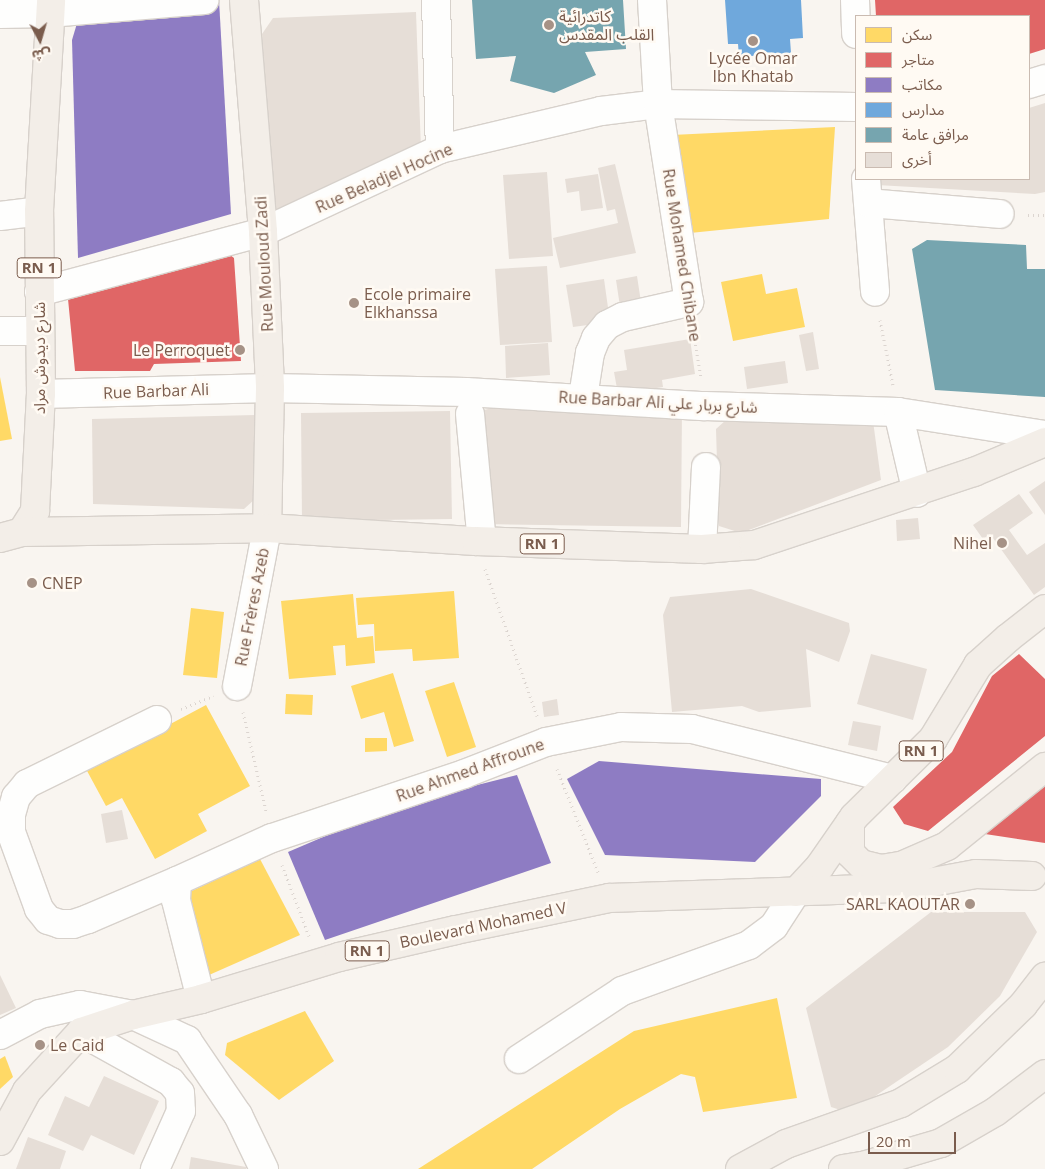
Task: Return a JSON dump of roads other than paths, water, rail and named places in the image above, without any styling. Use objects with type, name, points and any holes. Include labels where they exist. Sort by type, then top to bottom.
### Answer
[{"type":"main road","name":"Rue Mouloud Zadi","points":[[244,0],[263,232],[270,388],[267,528]]},
{"type":"main road","name":"شارع ديدوش مراد","points":[[11,535],[35,510],[41,394],[39,210],[50,6]]},
{"type":"main road","name":"RN 1","points":[[11,535],[267,528],[476,541],[702,549],[754,545],[917,493],[974,472],[1045,442]]},
{"type":"main road","name":"RN 1","points":[[796,892],[820,866],[850,823],[933,738],[978,665],[1045,609]]},
{"type":"main road","points":[[850,823],[850,853],[860,864],[881,869],[901,866],[947,846],[1045,767]]},
{"type":"main road","name":"Boulevard Mohamed V","points":[[0,1141],[27,1091],[81,1032],[133,1015],[201,999],[340,957],[456,930],[609,898],[900,888],[976,874],[1032,876]]},
{"type":"main road","points":[[740,1169],[786,1144],[901,1103],[957,1069],[1023,1005],[1045,977]]},
{"type":"main road","points":[[843,1169],[863,1166],[941,1143],[995,1112],[1045,1074]]},
{"type":"street","points":[[0,14],[50,6],[204,0]]},
{"type":"street","points":[[436,0],[440,150]]},
{"type":"street","name":"Rue Mohamed Chibane","points":[[583,397],[593,346],[596,338],[607,325],[623,317],[689,302],[658,104],[652,0]]},
{"type":"street","points":[[855,0],[855,15]]},
{"type":"street","points":[[1030,84],[1045,79]]},
{"type":"street","name":"Rue Beladjel Hocine","points":[[39,292],[263,232],[440,150],[601,111],[658,104],[855,107]]},
{"type":"street","points":[[875,292],[868,191],[1000,214]]},
{"type":"street","points":[[0,216],[39,210]]},
{"type":"street","points":[[0,331],[40,331]]},
{"type":"street","name":"Rue Barbar Ali","points":[[41,394],[270,388]]},
{"type":"street","name":"Rue Barbar Ali شارع بربار علي","points":[[270,388],[583,397],[705,406],[898,412],[1045,435]]},
{"type":"street","points":[[898,412],[917,493]]},
{"type":"street","points":[[470,414],[481,532],[476,541]]},
{"type":"street","points":[[702,549],[706,467]]},
{"type":"street","name":"Rue Frères Azeb","points":[[237,686],[267,528]]},
{"type":"street","name":"Rue Ahmed Affroune","points":[[157,720],[27,784],[16,797],[12,814],[12,832],[39,909],[48,920],[60,924],[73,924],[88,919],[272,838],[464,774],[546,742],[621,727],[692,729],[894,779]]},
{"type":"street","points":[[177,881],[176,900],[201,999]]},
{"type":"street","points":[[519,1059],[622,991],[749,945],[774,926],[796,892]]},
{"type":"street","points":[[0,1035],[40,1014],[80,1005],[133,1015],[186,1040],[238,1115],[264,1169]]},
{"type":"street","points":[[81,1032],[171,1082],[180,1093],[181,1111],[155,1169]]},
{"type":"place","name":"كاتدرائية القلب المقدس","points":[[549,25]]},
{"type":"place","name":"Lycée Omar Ibn Khatab","points":[[753,41]]},
{"type":"place","name":"Ecole primaire Elkhanssa","points":[[354,303]]},
{"type":"place","name":"Le Perroquet","points":[[240,350]]},
{"type":"place","name":"Nihel","points":[[1002,543]]},
{"type":"place","name":"CNEP","points":[[32,583]]},
{"type":"place","name":"SARL KAOUTAR","points":[[970,904]]},
{"type":"place","name":"Le Caid","points":[[40,1045]]}]
